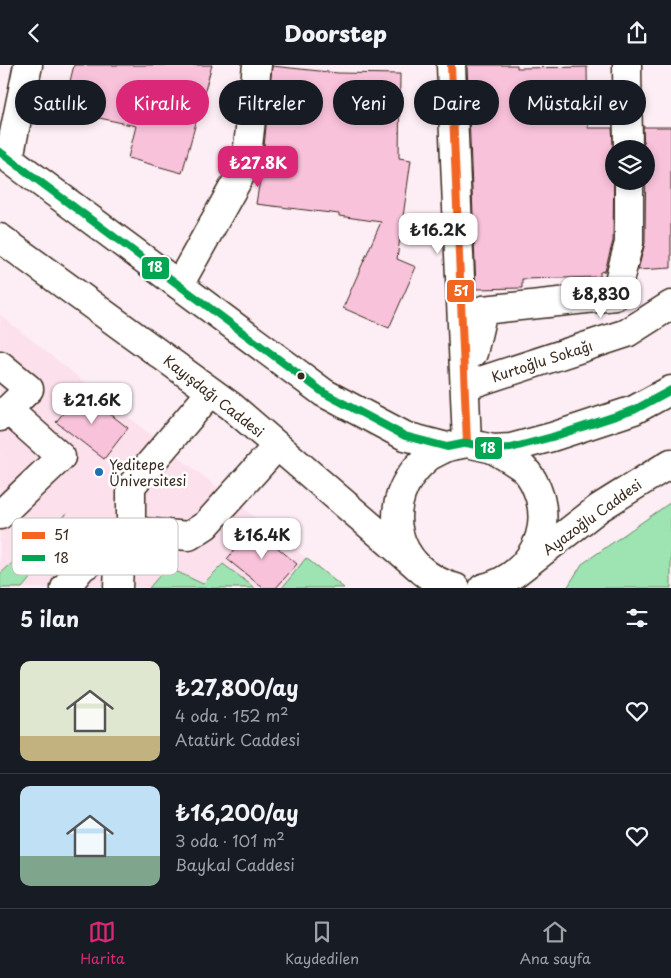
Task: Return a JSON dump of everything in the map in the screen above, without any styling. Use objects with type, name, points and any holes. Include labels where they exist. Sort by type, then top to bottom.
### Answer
[{"type":"main road","points":[[28,65],[5,155],[324,393],[404,435],[457,445],[493,449],[511,448],[634,410],[671,390]]},
{"type":"main road","points":[[179,285],[246,165],[257,65]]},
{"type":"main road","points":[[451,65],[465,386]]},
{"type":"main road","points":[[627,65],[628,140]]},
{"type":"main road","points":[[457,445],[465,386],[482,310],[615,296],[629,243],[629,190]]},
{"type":"main road","name":"Kayışdağı Caddesi","points":[[0,237],[231,405],[418,567]]},
{"type":"main road","name":"Kurtoğlu Sokağı","points":[[465,386],[626,333],[671,305]]},
{"type":"main road","points":[[0,365],[29,389],[4,413],[61,457],[0,515]]},
{"type":"main road","points":[[128,518],[131,485],[212,392]]},
{"type":"main road","points":[[456,588],[435,580],[418,567],[403,549],[397,529],[396,509],[402,489],[413,472],[428,457],[457,445]]},
{"type":"main road","points":[[178,536],[189,535],[206,525],[278,446]]},
{"type":"main road","points":[[482,588],[496,585],[514,574],[534,551],[541,534],[543,511],[537,488],[524,469],[493,449]]},
{"type":"main road","name":"Ayazoğlu Caddesi","points":[[514,574],[599,509],[671,463]]},
{"type":"main road","points":[[65,588],[76,575]]},
{"type":"main road","points":[[118,588],[120,575]]},
{"type":"shaded area","name":"Yeditepe Üniversitesi","points":[[0,315],[344,588],[0,588]]},
{"type":"green space","points":[[671,502],[671,588],[567,588],[582,564]]},
{"type":"green space","points":[[306,558],[344,588],[282,588]]},
{"type":"green space","points":[[12,563],[12,575],[33,575],[22,588],[0,588],[0,574]]},
{"type":"green space","points":[[223,564],[255,588],[149,588],[160,575],[178,575],[178,572],[203,584]]},
{"type":"building","points":[[74,65],[212,65],[208,80],[116,80],[116,122],[106,119],[106,80],[70,80]]},
{"type":"building","points":[[467,65],[517,65],[517,68],[587,67],[587,80],[509,80],[509,125],[588,125],[588,128],[612,128],[613,140],[605,140],[605,190],[614,190],[613,241],[605,271],[600,272],[600,277],[522,279],[522,288],[476,289],[469,125],[499,125],[499,80],[468,80]]},
{"type":"building","points":[[272,66],[338,73],[400,74],[400,80],[333,80],[333,125],[399,125],[399,158],[411,160],[397,259],[416,267],[389,328],[343,308],[381,222],[339,216],[339,214],[256,204],[266,125],[323,125],[323,80],[271,80]]},
{"type":"building","points":[[131,125],[195,125],[182,173],[128,158],[136,126]]},
{"type":"building","points":[[643,127],[671,127],[671,268],[638,270],[645,243],[646,190],[655,190],[655,140],[644,140]]},
{"type":"building","points":[[81,391],[128,428],[104,459],[56,422]]},
{"type":"building","points":[[253,527],[297,564],[276,588],[263,588],[227,559]]},
{"type":"transit line","name":"51","points":[[451,65],[467,443]]},
{"type":"transit line","name":"18","points":[[0,152],[324,393],[405,436],[447,447],[467,443],[493,449],[511,448],[552,437],[634,410],[671,390]]},
{"type":"place","name":"Yeditepe Üniversitesi","points":[[99,472]]}]
